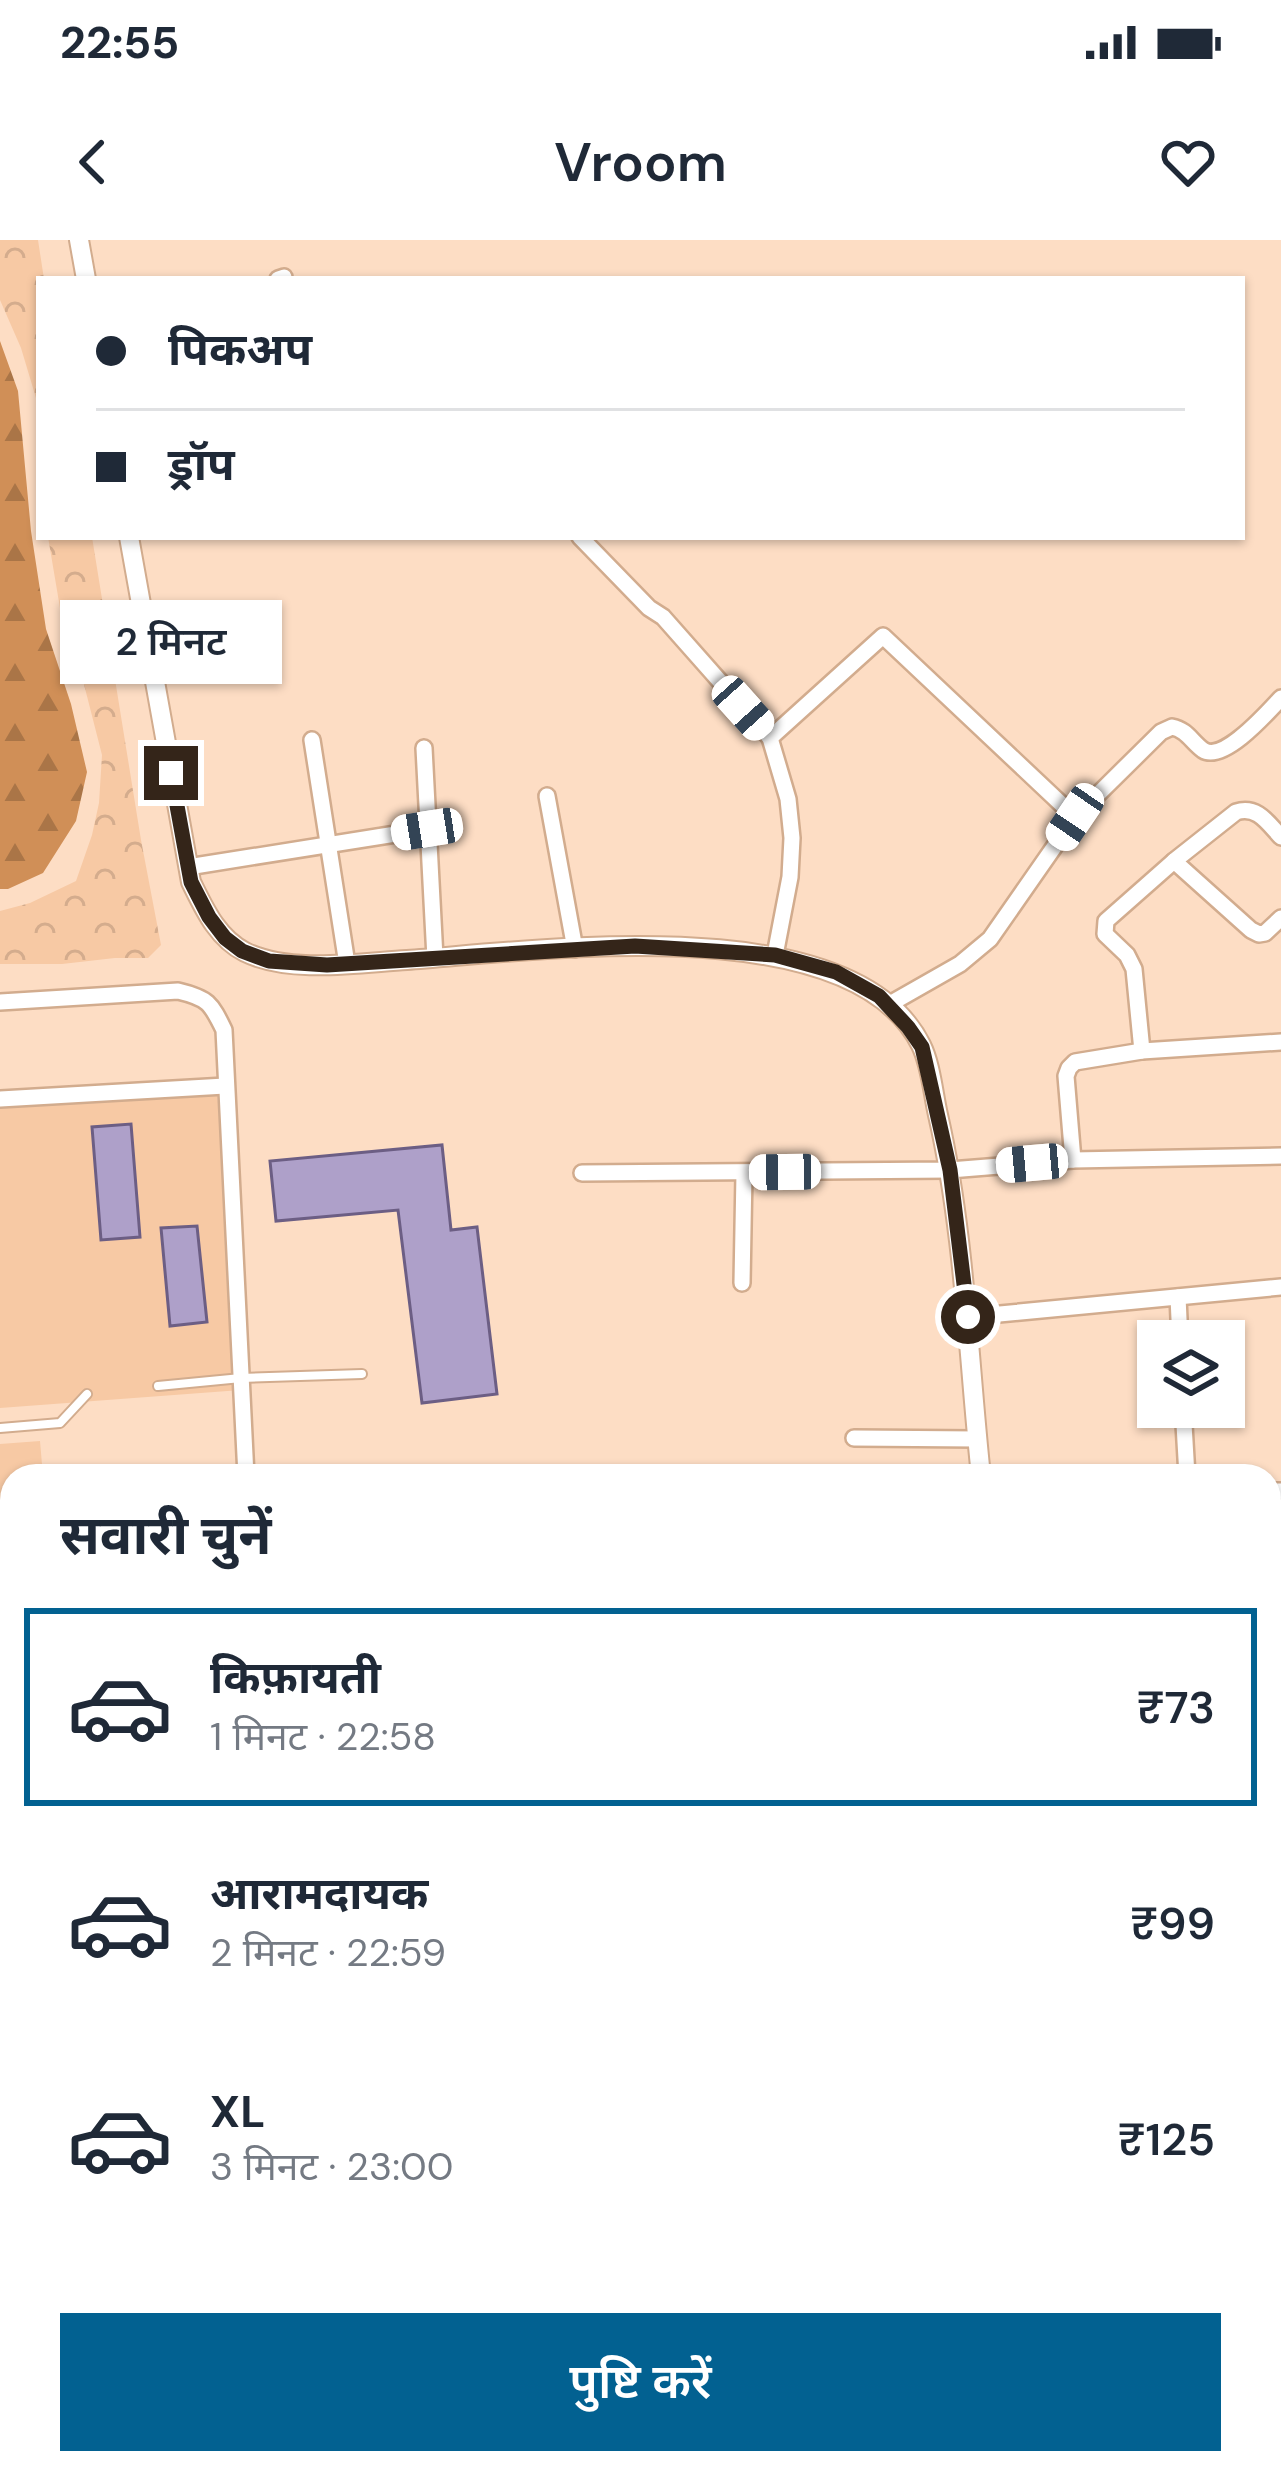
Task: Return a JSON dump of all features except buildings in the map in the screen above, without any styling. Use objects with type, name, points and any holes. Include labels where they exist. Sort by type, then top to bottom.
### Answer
[{"type":"street","points":[[79,240],[85,276]]},
{"type":"street","points":[[130,540],[191,882],[209,917],[242,951],[269,961],[347,964],[635,946],[775,955],[836,972],[888,1005],[922,1047],[950,1170],[980,1464]]},
{"type":"street","points":[[583,540],[663,617],[770,738],[788,799],[793,838],[775,955]]},
{"type":"street","points":[[770,738],[883,636],[1075,817]]},
{"type":"street","points":[[888,1005],[960,964],[990,939],[1075,817],[1161,732],[1183,729],[1210,754],[1217,753],[1281,698]]},
{"type":"street","points":[[312,740],[347,964]]},
{"type":"street","points":[[424,748],[435,958]]},
{"type":"street","points":[[547,796],[575,949]]},
{"type":"street","points":[[1142,1051],[1134,969],[1104,928],[1117,910],[1236,812],[1247,808],[1275,818],[1281,837]]},
{"type":"street","points":[[188,867],[427,829]]},
{"type":"street","points":[[1174,861],[1258,934],[1281,918]]},
{"type":"street","points":[[0,1002],[178,992],[213,1006],[224,1030],[245,1464]]},
{"type":"street","points":[[1073,1160],[1066,1076],[1082,1059],[1281,1042]]},
{"type":"street","points":[[0,1099],[225,1086]]},
{"type":"street","points":[[581,1173],[950,1170],[1073,1160],[1281,1156]]},
{"type":"street","points":[[742,1282],[744,1173]]},
{"type":"street","points":[[968,1317],[1281,1287]]},
{"type":"street","points":[[1178,1297],[1179,1320]]},
{"type":"street","points":[[1184,1428],[1186,1464]]},
{"type":"street","points":[[854,1438],[977,1438]]},
{"type":"lane","points":[[158,1386],[362,1374]]},
{"type":"lane","points":[[0,1429],[60,1423],[87,1394]]},
{"type":"green space","points":[[0,240],[38,240],[44,276],[36,276],[36,398],[21,348],[0,300]]},
{"type":"green space","points":[[0,341],[18,391],[46,629],[87,772],[76,821],[43,873],[8,889],[0,889]]},
{"type":"green space","points":[[49,540],[92,540],[161,945],[148,958],[0,964],[0,911],[76,881],[99,803],[102,755],[60,608]]},
{"type":"green space","points":[[216,1078],[241,1390],[0,1408],[0,1095]]},
{"type":"green space","points":[[40,1441],[42,1464],[0,1464],[0,1444]]},
{"type":"route","points":[[171,773],[191,882],[209,917],[242,951],[269,961],[327,965],[635,946],[775,955],[836,972],[879,996],[922,1047],[950,1170],[968,1317]]}]
